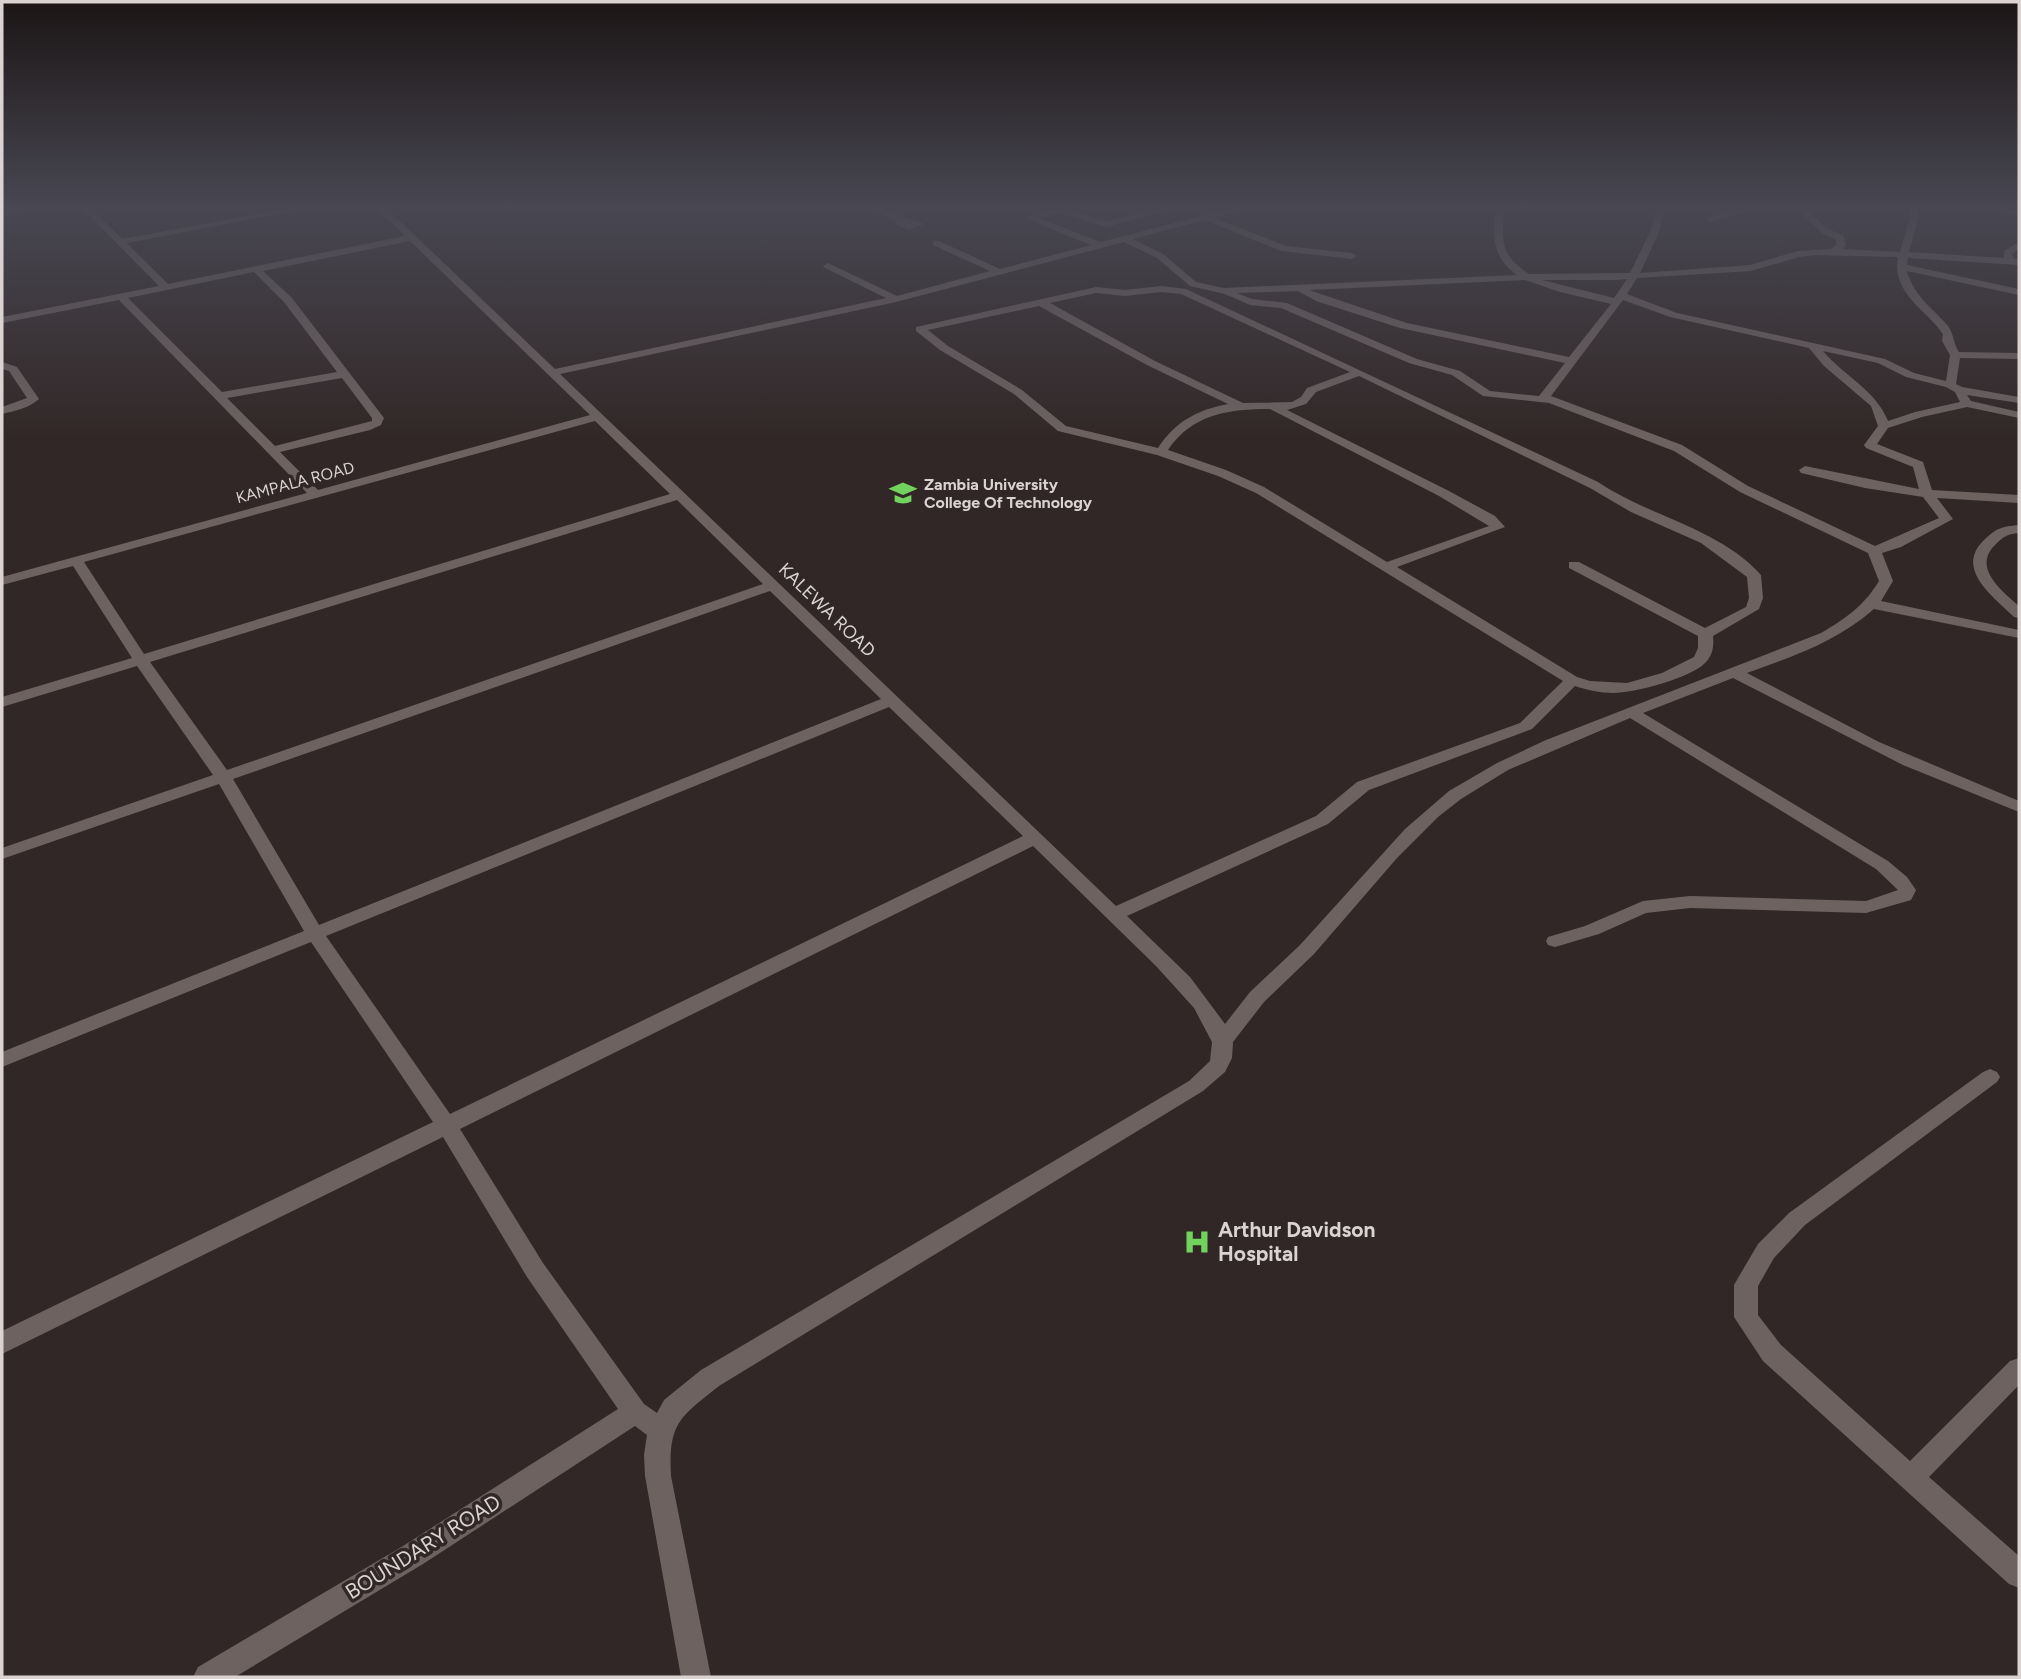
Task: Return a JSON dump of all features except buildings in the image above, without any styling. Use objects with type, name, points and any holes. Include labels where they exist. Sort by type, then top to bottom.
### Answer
[{"type":"street","points":[[162,283],[166,287]]},
{"type":"street","points":[[2,320],[184,283]]},
{"type":"street","points":[[271,283],[288,300],[378,418],[377,423],[272,450]]},
{"type":"street","name":"KALEWA ROAD","points":[[458,283],[1114,914],[1213,1018],[1223,1048]]},
{"type":"street","points":[[864,283],[896,299]]},
{"type":"street","points":[[551,373],[896,299],[956,283]]},
{"type":"street","points":[[696,1677],[657,1476],[661,1430],[673,1408],[710,1378],[1176,1098],[1213,1072],[1223,1048],[1258,996],[1314,943],[1406,841],[1448,800],[1479,779],[1516,760],[1829,636],[1860,617],[1874,604],[1886,581],[1874,551],[1744,489],[1678,448],[1548,400],[1487,394],[1455,373],[1413,361],[1283,306],[1250,302],[1224,291],[1192,283]]},
{"type":"street","points":[[1224,291],[1407,283]]},
{"type":"street","points":[[1553,283],[1674,314],[1866,357],[1910,375],[2019,400]]},
{"type":"street","points":[[1548,400],[1545,394],[1628,283]]},
{"type":"street","points":[[1910,283],[1922,309],[1945,327],[1947,341],[1955,355],[1952,365],[1954,387],[1968,404]]},
{"type":"street","points":[[1979,283],[2019,292]]},
{"type":"street","points":[[1102,289],[1125,293],[1177,289],[1325,355],[1594,485],[1624,505],[1706,540],[1754,575],[1756,598],[1752,609],[1705,634],[1706,648],[1697,663],[1661,681],[1642,687],[1589,687],[1572,680],[1260,490],[1222,473],[1161,452],[1062,429],[1018,393],[953,354],[920,329],[1042,303],[1055,297],[1102,289]]},
{"type":"street","points":[[1300,289],[1369,317],[1436,336],[1470,340],[1572,361]]},
{"type":"street","points":[[121,296],[316,495]]},
{"type":"street","points":[[1042,303],[1151,363],[1240,406]]},
{"type":"street","points":[[1812,345],[1828,364],[1876,405],[1884,426]]},
{"type":"street","points":[[1955,355],[2019,356]]},
{"type":"street","points":[[2,365],[13,369],[33,399],[2,411]]},
{"type":"street","points":[[1161,452],[1172,435],[1188,421],[1240,406],[1299,404],[1308,398],[1311,390],[1359,372]]},
{"type":"street","points":[[219,396],[346,374]]},
{"type":"street","points":[[1874,551],[1896,544],[1947,519],[1927,494],[1919,465],[1885,453],[1870,444],[1884,426],[1919,414],[1968,404],[2019,415]]},
{"type":"street","points":[[1271,405],[1443,493],[1490,519],[1498,527],[1388,566]]},
{"type":"street","name":"KAMPALA ROAD","points":[[2,581],[597,417]]},
{"type":"street","points":[[1805,470],[1927,494],[2019,499]]},
{"type":"street","points":[[2,702],[680,495]]},
{"type":"street","points":[[2017,610],[1997,595],[1979,565],[1981,553],[2001,531],[2019,530]]},
{"type":"street","points":[[76,560],[140,659],[222,775],[314,932],[447,1126],[535,1270],[635,1412],[661,1430]]},
{"type":"street","points":[[1574,565],[1705,634]]},
{"type":"street","points":[[2,854],[773,584]]},
{"type":"street","points":[[1874,604],[2019,634]]},
{"type":"street","points":[[1733,672],[1882,748],[1950,780],[2019,807]]},
{"type":"street","points":[[1114,914],[1322,820],[1363,786],[1526,726],[1572,680]]},
{"type":"street","points":[[2,1060],[892,700]]},
{"type":"street","points":[[1555,941],[1592,930],[1643,907],[1690,902],[1852,908],[1889,903],[1905,896],[1907,890],[1902,881],[1882,865],[1632,713]]},
{"type":"street","points":[[2,1343],[1034,838]]},
{"type":"street","points":[[1990,1077],[1797,1219],[1766,1251],[1746,1286],[1746,1317],[1772,1353],[2019,1574]]},
{"type":"street","points":[[1910,1478],[2019,1369]]},
{"type":"street","name":"BOUNDARY ROAD","points":[[208,1677],[413,1555],[635,1412]]},
{"type":"place","name":"Zambia University College Of Technology","points":[[903,493]]},
{"type":"place","name":"Arthur Davidson Hospital","points":[[1197,1242]]}]
